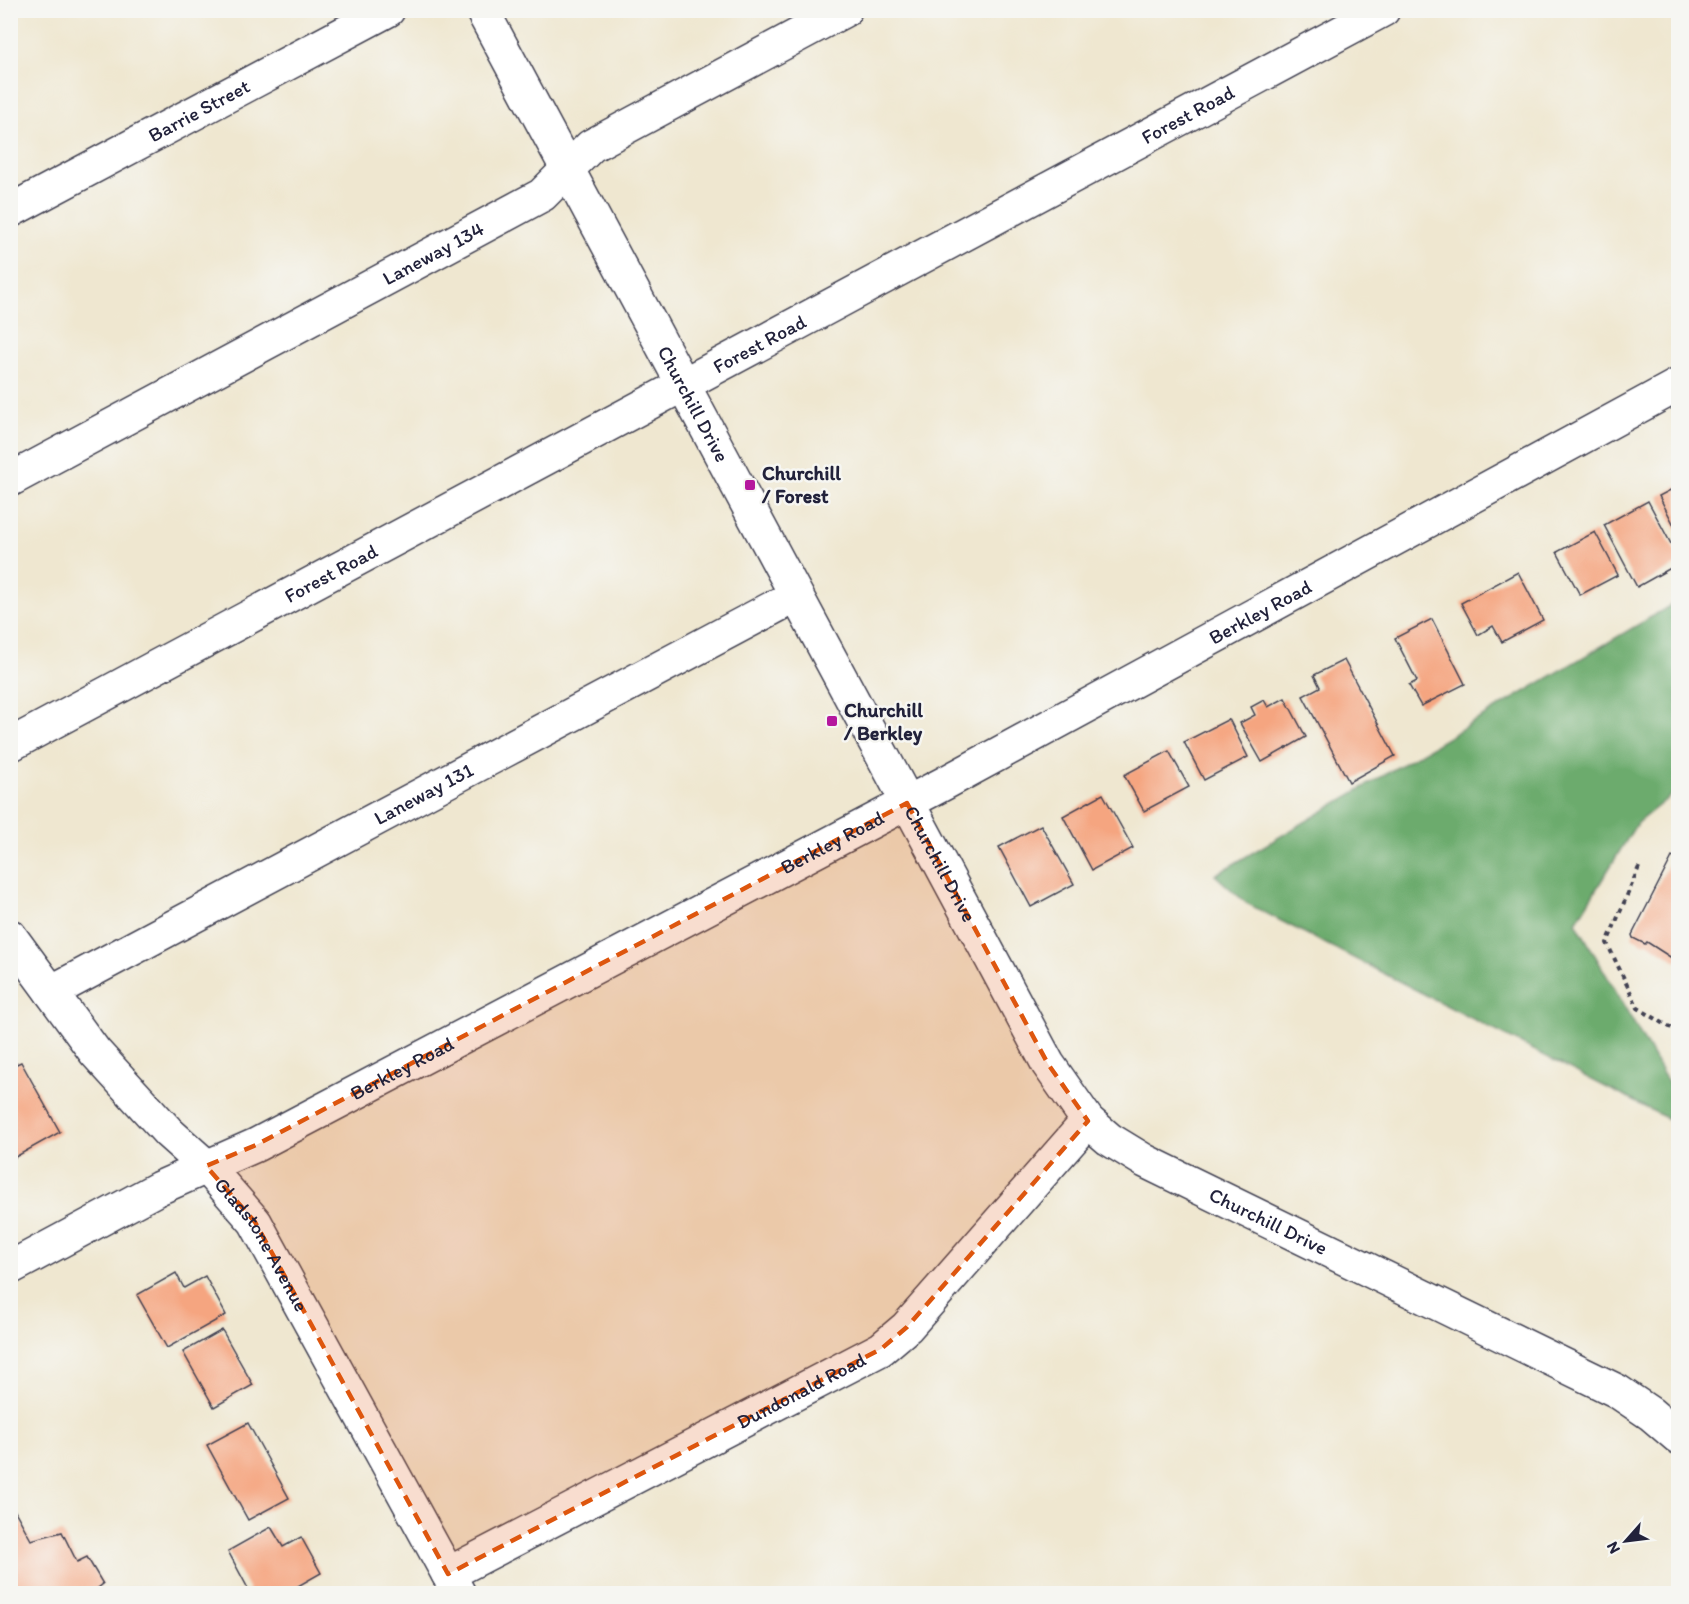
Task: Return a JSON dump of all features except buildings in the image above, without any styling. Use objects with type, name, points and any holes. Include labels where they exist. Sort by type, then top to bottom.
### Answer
[{"type":"street","name":"Barrie Street","points":[[10,211],[388,10]]},
{"type":"street","name":"Churchill Drive","points":[[482,10],[566,171],[1048,1064],[1088,1121],[1108,1139],[1145,1161],[1617,1391],[1651,1414],[1678,1437]]},
{"type":"street","name":"Laneway 134","points":[[10,480],[542,195],[591,146],[845,10]]},
{"type":"street","name":"Forest Road","points":[[10,745],[1383,10]]},
{"type":"street","name":"Berkley Road","points":[[10,1268],[159,1188],[256,1145],[907,803],[1678,385]]},
{"type":"street","name":"Laneway 131","points":[[51,992],[795,596]]},
{"type":"street","name":"Gladstone Avenue","points":[[10,936],[95,1052],[169,1133],[206,1166],[255,1222],[454,1584]]},
{"type":"street","name":"Dundonald Road","points":[[454,1584],[881,1348],[907,1327],[1088,1121]]},
{"type":"path","points":[[1639,867],[1607,944],[1638,1008],[1678,1032]]},
{"type":"highlighted area","points":[[907,803],[1048,1064],[1088,1121],[907,1327],[881,1349],[448,1574],[255,1222],[206,1166],[256,1145]]},
{"type":"green space","points":[[1678,601],[1678,790],[1637,823],[1576,922],[1678,1100],[1678,1124],[1246,903],[1215,875]]},
{"type":"place","name":"Churchill / Forest","points":[[750,485]]},
{"type":"place","name":"Churchill / Berkley","points":[[832,721]]}]
